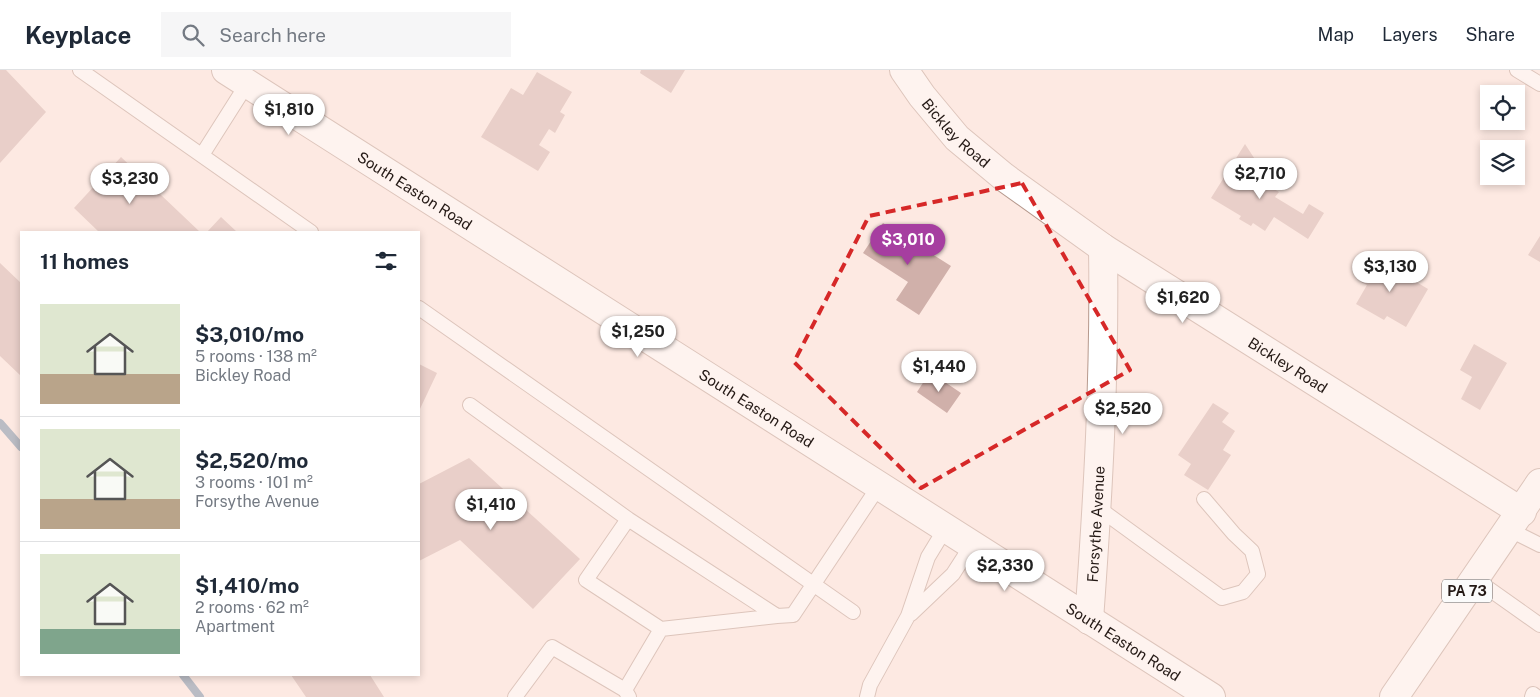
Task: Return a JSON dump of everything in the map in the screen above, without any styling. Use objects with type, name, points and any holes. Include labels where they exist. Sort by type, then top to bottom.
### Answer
[{"type":"main road","name":"Bickley Road","points":[[904,70],[922,96],[957,138],[1004,177],[1103,248],[1516,521]]},
{"type":"main road","name":"South Easton Road","points":[[243,75],[971,546],[1211,697]]},
{"type":"main road","name":"Forsythe Avenue","points":[[1089,620],[1097,507],[1104,334],[1103,248]]},
{"type":"main road","name":"PA 73","points":[[1394,697],[1516,521],[1540,483]]},
{"type":"lane","points":[[80,70],[310,231]]},
{"type":"lane","points":[[1517,70],[1540,84]]},
{"type":"lane","points":[[202,155],[243,75]]},
{"type":"lane","points":[[420,309],[853,612]]},
{"type":"lane","points":[[470,405],[628,519],[777,616]]},
{"type":"lane","points":[[628,519],[586,580],[662,629],[793,615],[879,486]]},
{"type":"lane","points":[[1097,507],[1222,598],[1243,592],[1258,574],[1252,551],[1234,534],[1204,499]]},
{"type":"lane","points":[[1516,521],[1540,545]]},
{"type":"lane","points":[[867,697],[870,685],[908,616],[928,557],[945,529]]},
{"type":"lane","points":[[908,616],[953,574],[971,546]]},
{"type":"lane","points":[[1476,579],[1540,624]]},
{"type":"lane","points":[[516,697],[552,647],[627,694],[662,629]]},
{"type":"lane","points":[[1532,697],[1533,694],[1537,697]]},
{"type":"highlighted area","points":[[1022,183],[1130,370],[921,488],[794,362],[869,216]]},
{"type":"building","points":[[0,70],[6,70],[46,112],[0,163]]},
{"type":"building","points":[[641,70],[685,70],[671,93],[640,73]]},
{"type":"building","points":[[537,72],[572,92],[560,112],[565,115],[555,133],[549,129],[539,145],[550,152],[538,171],[481,137],[511,88],[523,95]]},
{"type":"building","points":[[1245,144],[1258,164],[1248,180],[1262,189],[1265,184],[1279,192],[1275,197],[1303,214],[1309,204],[1324,213],[1308,239],[1274,217],[1265,231],[1253,223],[1251,226],[1239,219],[1241,216],[1211,198]]},
{"type":"building","points":[[121,157],[199,231],[98,231],[74,208]]},
{"type":"building","points":[[221,217],[236,231],[208,231]]},
{"type":"building","points":[[883,223],[951,266],[919,315],[896,300],[908,282],[863,253]]},
{"type":"building","points":[[1540,236],[1540,262],[1528,255]]},
{"type":"building","points":[[1375,257],[1428,289],[1406,327],[1387,316],[1384,320],[1356,304],[1367,285],[1361,282]]},
{"type":"building","points":[[0,263],[20,282],[20,375],[0,356]]},
{"type":"building","points":[[1474,344],[1507,363],[1480,410],[1461,399],[1472,377],[1460,370]]},
{"type":"building","points":[[420,364],[437,373],[420,409]]},
{"type":"building","points":[[930,372],[961,393],[947,413],[917,392]]},
{"type":"building","points":[[1213,403],[1229,413],[1222,422],[1235,431],[1223,450],[1231,455],[1208,490],[1184,475],[1191,464],[1178,455]]},
{"type":"building","points":[[469,458],[580,559],[533,609],[460,540],[420,560],[420,483]]},
{"type":"building","points":[[292,676],[371,676],[384,697],[306,697]]},
{"type":"waterway","points":[[0,423],[20,446]]},
{"type":"waterway","points":[[184,676],[200,697]]}]
